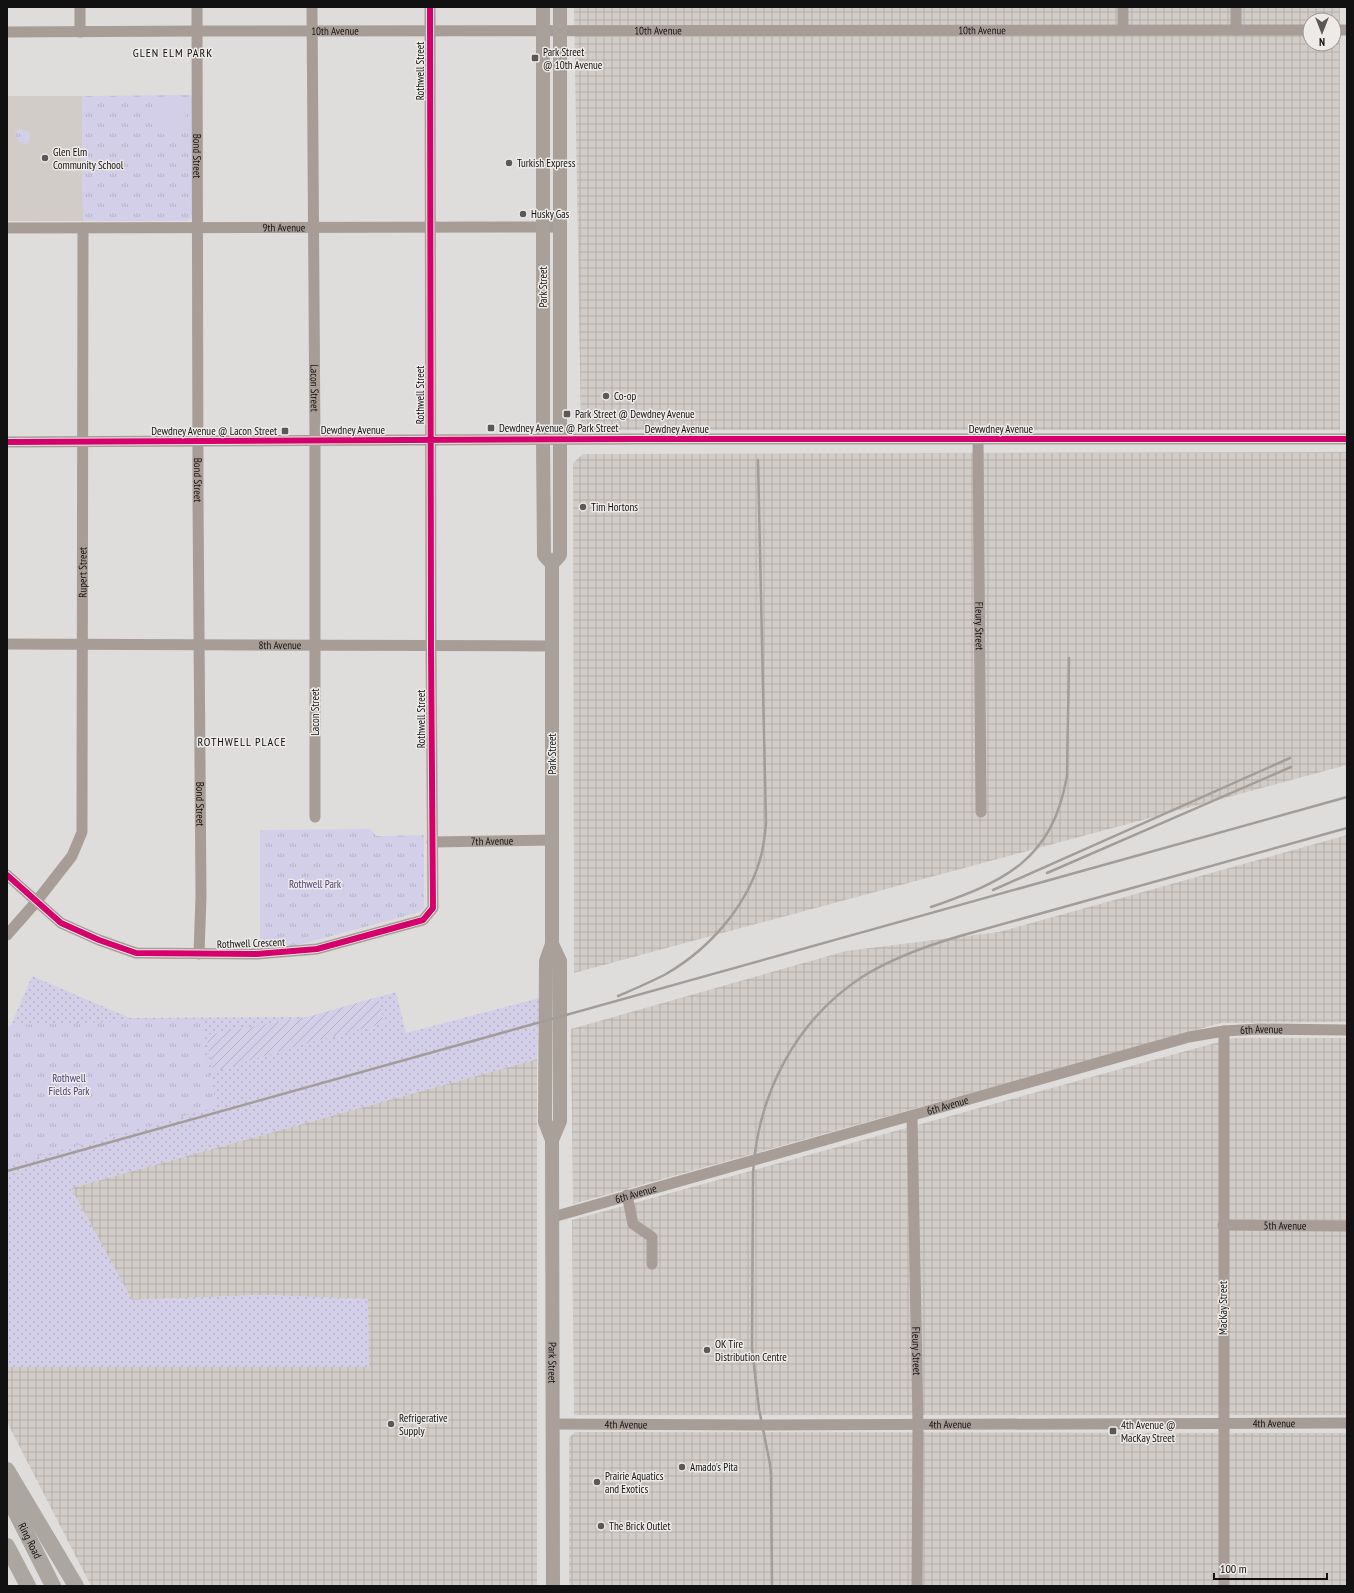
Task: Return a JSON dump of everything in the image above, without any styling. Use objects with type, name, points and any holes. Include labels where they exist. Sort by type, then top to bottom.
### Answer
[{"type":"highway","points":[[7,1470],[76,1586]]},
{"type":"highway","name":"Ring Road","points":[[7,1495],[53,1586]]},
{"type":"highway","name":"Ring Road","points":[[7,1546],[28,1586]]},
{"type":"main road","name":"Park Street","points":[[543,7],[544,555],[552,564],[552,944],[546,961],[545,1122],[552,1140],[554,1586]]},
{"type":"main road","name":"Park Street","points":[[552,564],[560,555],[560,7]]},
{"type":"street","points":[[80,7],[80,32]]},
{"type":"street","name":"Bond Street","points":[[198,7],[198,441],[201,896],[199,954]]},
{"type":"street","name":"Lacon Street","points":[[312,7],[315,441],[315,817]]},
{"type":"street","name":"Rothwell Street","points":[[430,7],[432,837]]},
{"type":"street","points":[[1123,7],[1123,30]]},
{"type":"street","points":[[1236,7],[1236,30]]},
{"type":"street","name":"10th Avenue","points":[[7,32],[430,30],[1302,30]]},
{"type":"street","name":"9th Avenue","points":[[7,228],[560,228]]},
{"type":"street","name":"Rupert Street","points":[[7,935],[36,902],[72,856],[82,832],[83,228]]},
{"type":"street","name":"Fleury Street","points":[[978,439],[981,812]]},
{"type":"street","name":"Dewdney Avenue","points":[[7,442],[1347,439]]},
{"type":"street","name":"8th Avenue","points":[[7,644],[552,646]]},
{"type":"street","name":"Rothwell Crescent","points":[[7,875],[61,923],[99,940],[136,953],[257,954],[317,949],[424,920],[433,908],[432,837]]},
{"type":"street","name":"7th Avenue","points":[[432,837],[552,840]]},
{"type":"street","name":"6th Avenue","points":[[553,1216],[1189,1037],[1224,1031],[1259,1029],[1347,1030]]},
{"type":"street","name":"MacKay Street","points":[[1224,1031],[1224,1586]]},
{"type":"street","name":"Fleury Street","points":[[912,1116],[918,1424],[917,1586]]},
{"type":"street","points":[[627,1195],[632,1224],[652,1237],[652,1264]]},
{"type":"street","name":"5th Avenue","points":[[1223,1225],[1347,1226]]},
{"type":"street","name":"4th Avenue","points":[[553,1424],[761,1425],[1347,1423]]},
{"type":"shaded area","points":[[574,7],[1340,7],[1340,12],[1302,12],[1302,52],[1340,52],[1340,430],[581,430]]},
{"type":"shaded area","name":"Glen Elm Community School","points":[[7,96],[82,96],[83,221],[7,221]]},
{"type":"shaded area","points":[[1347,452],[1347,765],[574,973],[573,463],[583,454]]},
{"type":"shaded area","points":[[1347,835],[1347,1022],[1221,1023],[573,1204],[571,1029],[846,951],[999,932]]},
{"type":"shaded area","points":[[1233,1038],[1347,1038],[1347,1415],[574,1415],[572,1220]]},
{"type":"shaded area","points":[[537,1059],[537,1586],[91,1586],[7,1422],[7,1367],[368,1367],[368,1299],[262,1295],[132,1300],[71,1188]]},
{"type":"shaded area","points":[[575,1432],[1347,1433],[1347,1586],[569,1586],[569,1438]]},
{"type":"green space","points":[[192,95],[192,216],[190,219],[187,221],[83,221],[82,96]]},
{"type":"green space","points":[[181,97],[186,103],[185,126],[172,133],[166,134],[157,131],[150,121],[149,113],[163,100]]},
{"type":"green space","points":[[19,129],[30,133],[29,142],[26,144],[21,143],[17,139],[15,133]]},
{"type":"green space","name":"Rothwell Park","points":[[370,829],[377,836],[424,835],[424,908],[420,912],[287,948],[260,948],[260,830]]},
{"type":"green space","points":[[32,976],[130,1018],[308,1017],[396,992],[406,1033],[539,998],[537,1059],[71,1188],[132,1300],[262,1295],[368,1299],[369,1367],[7,1367],[7,1028],[11,1025]]},
{"type":"green space","points":[[378,997],[384,1023],[293,1047],[213,1072],[206,1035],[308,1017]]},
{"type":"green space","name":"Rothwell Fields Park","points":[[202,1019],[206,1059],[217,1107],[7,1165],[7,1028],[11,1025]]},
{"type":"railway","points":[[618,996],[666,974],[683,963],[713,937],[738,906],[748,889],[762,852],[766,824],[758,460]]},
{"type":"railway","points":[[931,907],[981,888],[1003,877],[1021,864],[1037,848],[1050,829],[1060,805],[1067,776],[1069,658]]},
{"type":"railway","points":[[993,890],[1290,758]]},
{"type":"railway","points":[[1047,873],[1291,767]]},
{"type":"railway","points":[[7,1171],[1347,797]]},
{"type":"railway","points":[[772,1586],[771,1475],[759,1409],[752,1348],[753,1173],[756,1144],[763,1115],[772,1088],[784,1062],[799,1038],[817,1015],[838,995],[873,970],[910,953],[960,936],[1347,828]]},
{"type":"cycle path","points":[[7,875],[61,923],[99,940],[136,953],[257,954],[317,949],[423,920],[433,908],[430,7]]},
{"type":"cycle path","points":[[7,442],[634,439],[1347,439]]},
{"type":"place","name":"Park Street @ 10th Avenue","points":[[535,58]]},
{"type":"place","name":"Glen Elm Community School","points":[[45,158]]},
{"type":"place","name":"Turkish Express","points":[[509,163]]},
{"type":"place","name":"Husky Gas","points":[[523,214]]},
{"type":"place","name":"Co-op","points":[[606,396]]},
{"type":"place","name":"Park Street @ Dewdney Avenue","points":[[567,414]]},
{"type":"place","name":"Dewdney Avenue @ Park Street","points":[[491,428]]},
{"type":"place","name":"Dewdney Avenue @ Lacon Street","points":[[285,431]]},
{"type":"place","name":"Tim Hortons","points":[[583,507]]},
{"type":"place","name":"OK Tire Distribution Centre","points":[[707,1350]]},
{"type":"place","name":"Refrigerative Supply","points":[[391,1424]]},
{"type":"place","name":"4th Avenue @ MacKay Street","points":[[1113,1431]]},
{"type":"place","name":"Amado's Pita","points":[[682,1467]]},
{"type":"place","name":"Prairie Aquatics and Exotics","points":[[597,1482]]},
{"type":"place","name":"The Brick Outlet","points":[[601,1526]]},
{"type":"district","name":"GLEN ELM PARK","points":[[173,53]]},
{"type":"district","name":"ROTHWELL PLACE","points":[[242,742]]}]
